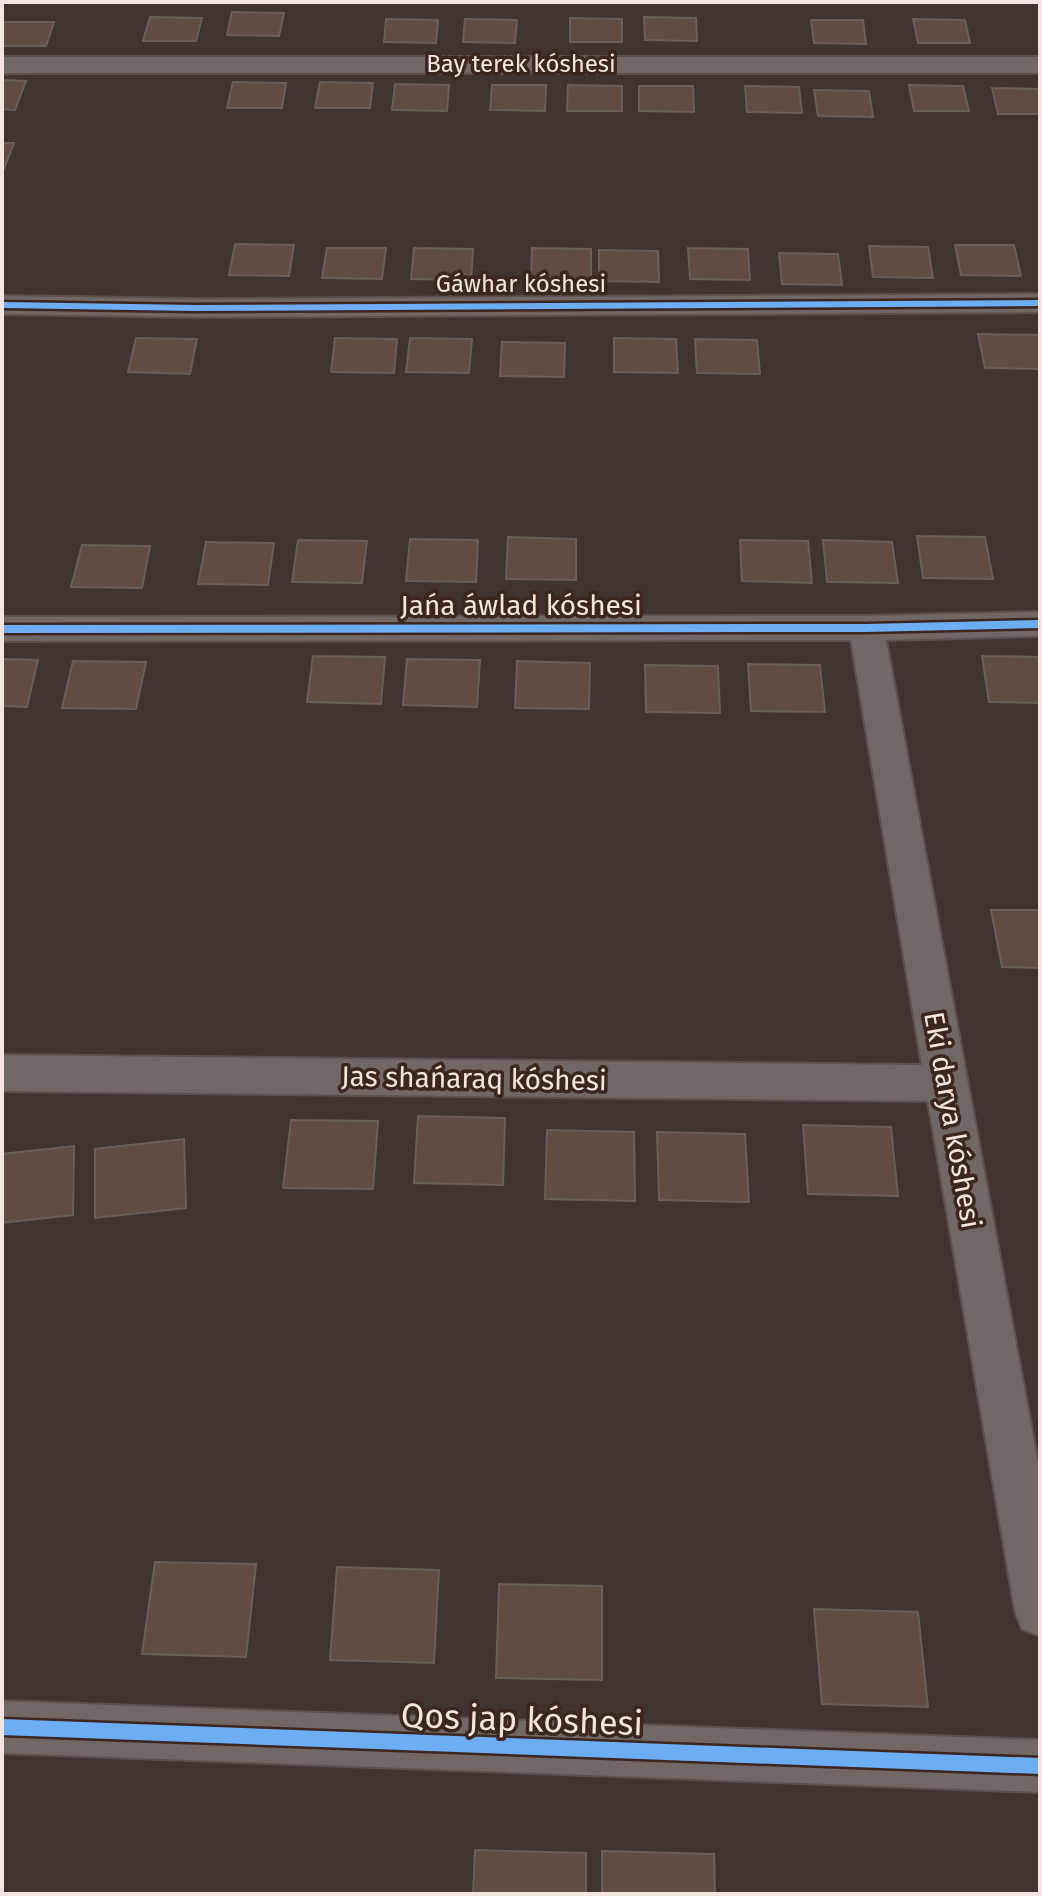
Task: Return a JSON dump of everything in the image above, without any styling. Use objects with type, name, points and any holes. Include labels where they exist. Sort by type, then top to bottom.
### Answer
[{"type":"street","name":"Bay terek kóshesi","points":[[2,65],[1040,65]]},
{"type":"street","name":"Gáwhar kóshesi","points":[[2,305],[195,308],[1040,303]]},
{"type":"street","name":"Jańa áwlad kóshesi","points":[[2,629],[866,628],[1040,624]]},
{"type":"street","name":"Eki darya kóshesi","points":[[866,628],[1040,1611]]},
{"type":"street","name":"Jas shańaraq kóshesi","points":[[2,1073],[946,1083]]},
{"type":"street","name":"Qos jap kóshesi","points":[[2,1727],[1040,1766]]},
{"type":"building","points":[[232,12],[284,13],[279,36],[227,35]]},
{"type":"building","points":[[150,17],[202,18],[196,41],[143,41]]},
{"type":"building","points":[[644,17],[696,18],[697,41],[645,40]]},
{"type":"building","points":[[570,18],[622,19],[622,42],[570,42]]},
{"type":"building","points":[[386,19],[438,20],[436,43],[384,42]]},
{"type":"building","points":[[465,19],[517,20],[515,43],[463,42]]},
{"type":"building","points":[[913,19],[965,20],[970,43],[918,43]]},
{"type":"building","points":[[811,20],[863,20],[866,44],[814,43]]},
{"type":"building","points":[[3,22],[54,22],[46,46],[2,46]]},
{"type":"building","points":[[2,80],[26,81],[15,110],[2,109]]},
{"type":"building","points":[[233,82],[286,83],[282,108],[227,108]]},
{"type":"building","points":[[320,82],[373,83],[370,108],[315,108]]},
{"type":"building","points":[[395,84],[449,85],[447,111],[392,110]]},
{"type":"building","points":[[492,85],[546,85],[545,111],[490,110]]},
{"type":"building","points":[[568,85],[622,86],[622,111],[567,111]]},
{"type":"building","points":[[909,85],[963,86],[969,111],[914,111]]},
{"type":"building","points":[[639,86],[693,86],[694,112],[639,111]]},
{"type":"building","points":[[745,86],[799,87],[802,113],[747,112]]},
{"type":"building","points":[[992,88],[1040,89],[1040,114],[998,114]]},
{"type":"building","points":[[814,90],[869,91],[873,117],[818,116]]},
{"type":"building","points":[[2,143],[14,143],[2,174]]},
{"type":"building","points":[[235,244],[294,245],[289,276],[229,275]]},
{"type":"building","points":[[955,245],[1014,245],[1021,276],[961,275]]},
{"type":"building","points":[[869,246],[928,247],[933,278],[873,277]]},
{"type":"building","points":[[327,248],[386,248],[382,279],[322,278]]},
{"type":"building","points":[[414,248],[473,249],[471,280],[411,279]]},
{"type":"building","points":[[532,248],[591,249],[591,280],[531,279]]},
{"type":"building","points":[[688,248],[748,249],[750,280],[690,279]]},
{"type":"building","points":[[599,250],[658,251],[659,282],[599,281]]},
{"type":"building","points":[[779,253],[838,254],[842,285],[782,284]]},
{"type":"building","points":[[978,334],[1040,335],[1040,369],[985,368]]},
{"type":"building","points":[[136,338],[197,339],[190,374],[128,372]]},
{"type":"building","points":[[335,338],[397,339],[394,373],[331,372]]},
{"type":"building","points":[[410,338],[472,339],[469,373],[406,372]]},
{"type":"building","points":[[614,338],[676,339],[678,373],[614,372]]},
{"type":"building","points":[[695,339],[757,340],[760,374],[697,373]]},
{"type":"building","points":[[502,342],[565,343],[564,377],[500,376]]},
{"type":"building","points":[[917,536],[985,537],[993,579],[923,578]]},
{"type":"building","points":[[508,537],[576,539],[576,580],[506,579]]},
{"type":"building","points":[[410,539],[478,540],[476,582],[406,581]]},
{"type":"building","points":[[298,540],[367,541],[362,583],[292,582]]},
{"type":"building","points":[[740,540],[808,541],[812,583],[742,581]]},
{"type":"building","points":[[823,540],[892,542],[898,583],[827,582]]},
{"type":"building","points":[[206,542],[274,543],[268,585],[198,584]]},
{"type":"building","points":[[82,545],[150,546],[142,588],[71,587]]},
{"type":"building","points":[[313,656],[385,657],[381,704],[307,702]]},
{"type":"building","points":[[982,656],[1040,657],[1040,703],[989,702]]},
{"type":"building","points":[[2,659],[38,660],[27,707],[2,706]]},
{"type":"building","points":[[407,659],[480,660],[477,707],[403,705]]},
{"type":"building","points":[[73,661],[146,662],[136,709],[62,708]]},
{"type":"building","points":[[517,661],[590,663],[589,709],[515,708]]},
{"type":"building","points":[[748,664],[820,665],[825,712],[751,711]]},
{"type":"building","points":[[645,665],[718,666],[720,713],[646,712]]},
{"type":"building","points":[[991,910],[1040,910],[1040,968],[1002,967]]},
{"type":"building","points":[[418,1116],[505,1118],[503,1185],[414,1183]]},
{"type":"building","points":[[291,1120],[378,1121],[373,1189],[283,1188]]},
{"type":"building","points":[[803,1125],[891,1127],[898,1196],[808,1194]]},
{"type":"building","points":[[547,1130],[634,1132],[635,1201],[545,1199]]},
{"type":"building","points":[[657,1132],[745,1134],[749,1202],[659,1200]]},
{"type":"building","points":[[184,1139],[186,1208],[95,1218],[95,1149]]},
{"type":"building","points":[[74,1146],[73,1215],[2,1223],[2,1154]]},
{"type":"building","points":[[155,1562],[256,1564],[246,1657],[142,1654]]},
{"type":"building","points":[[337,1567],[439,1570],[434,1663],[330,1660]]},
{"type":"building","points":[[499,1584],[602,1586],[602,1680],[496,1678]]},
{"type":"building","points":[[814,1609],[918,1612],[928,1707],[822,1704]]},
{"type":"building","points":[[475,1850],[586,1853],[586,1894],[473,1894]]},
{"type":"building","points":[[602,1851],[714,1854],[715,1894],[602,1894]]},
{"type":"cycle path","points":[[2,305],[195,308],[1040,303]]},
{"type":"cycle path","points":[[2,629],[866,628],[1040,624]]},
{"type":"cycle path","points":[[2,1727],[1040,1766]]}]
